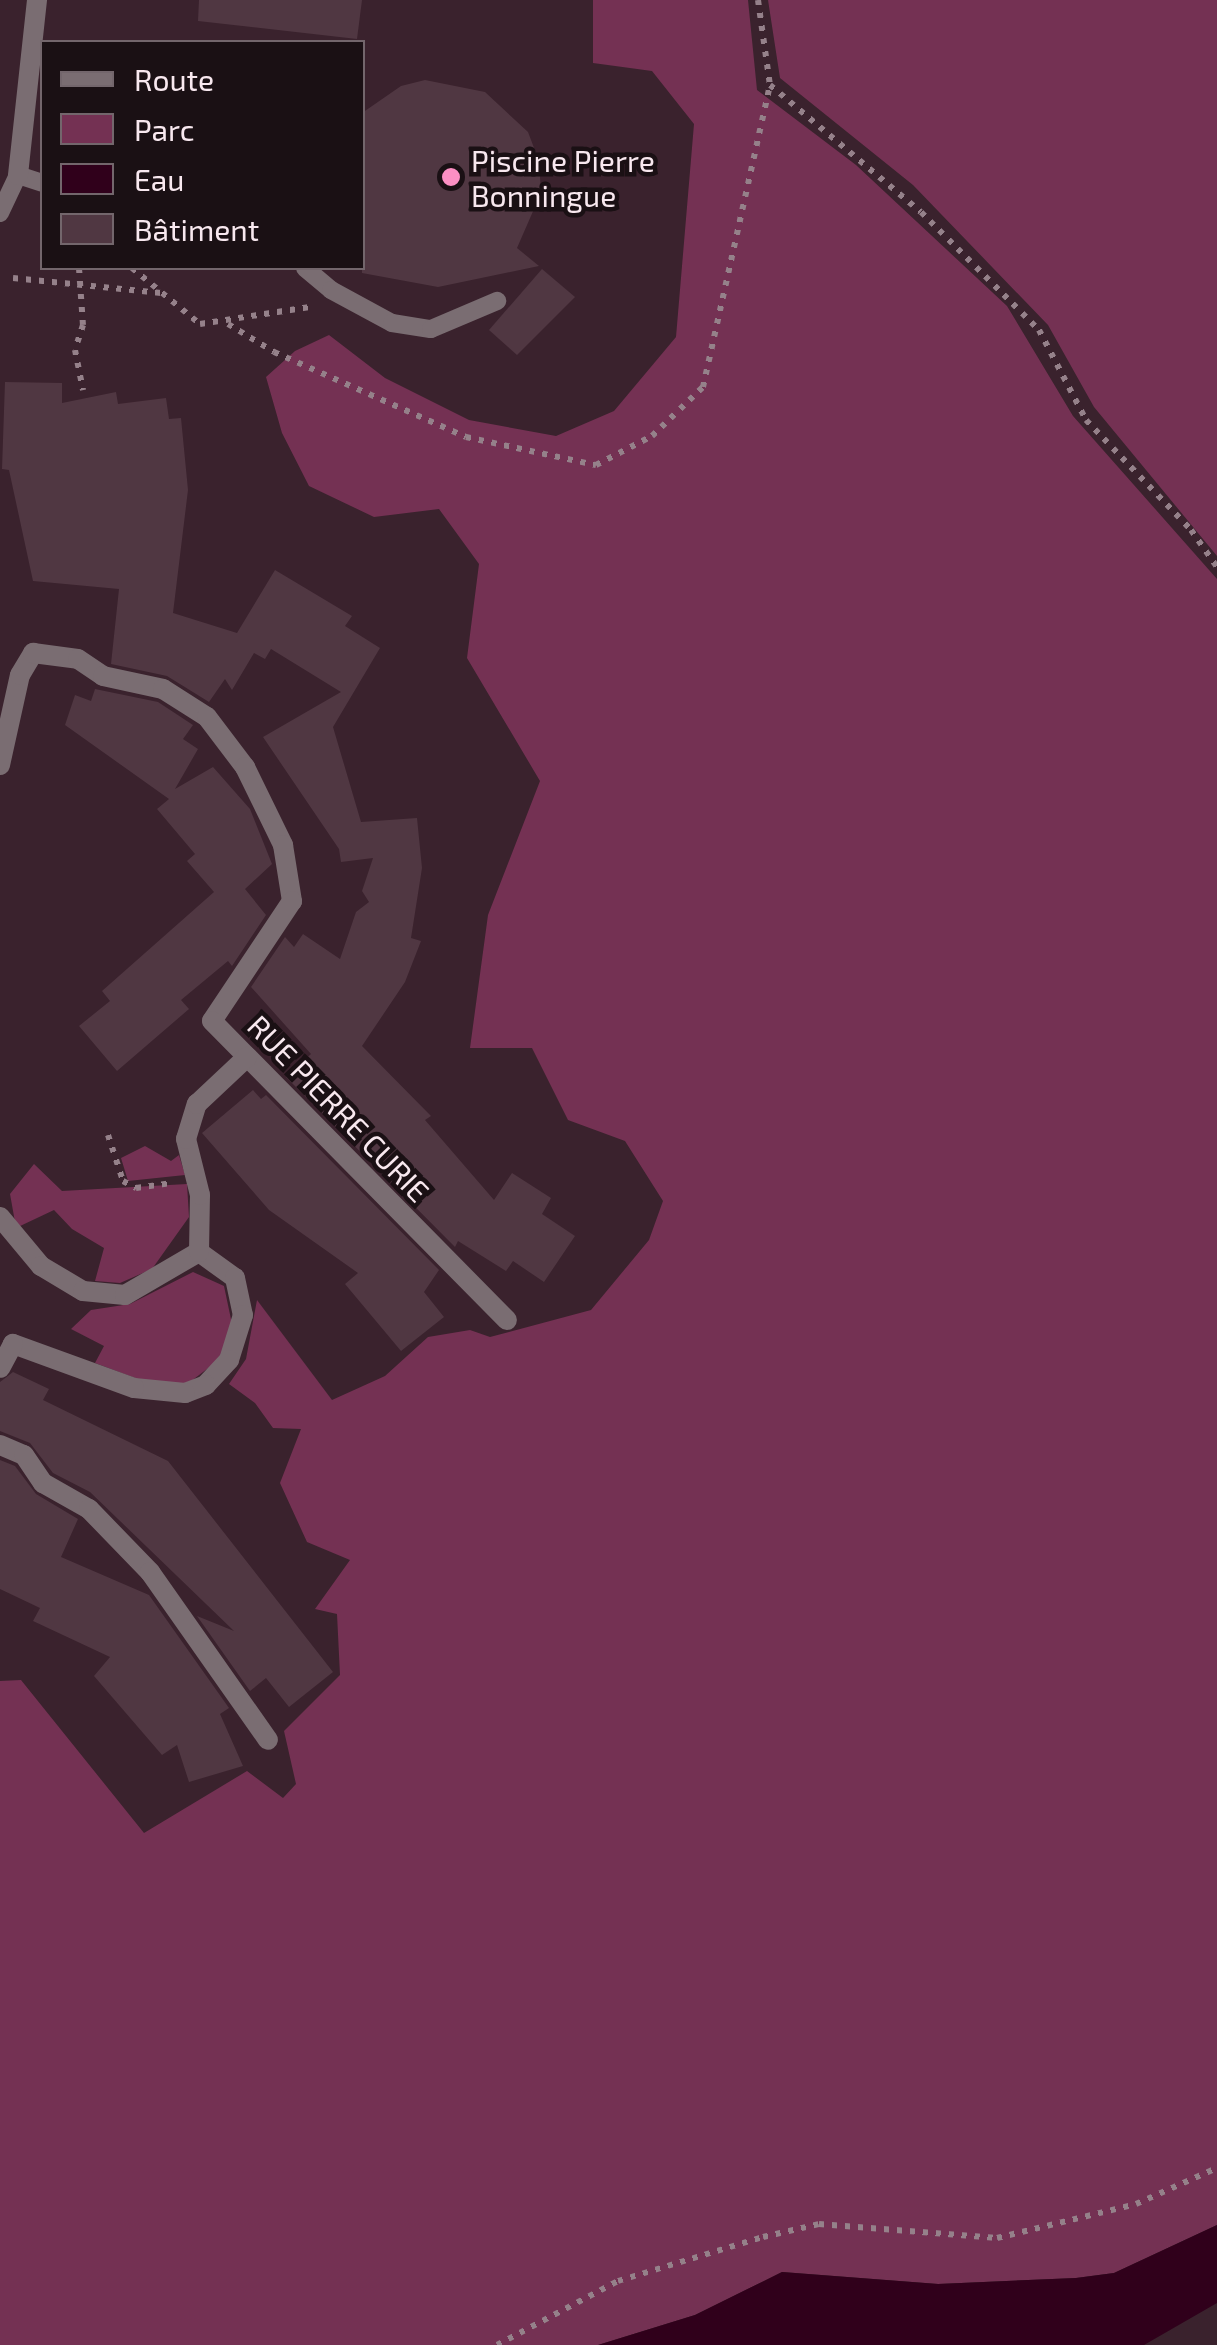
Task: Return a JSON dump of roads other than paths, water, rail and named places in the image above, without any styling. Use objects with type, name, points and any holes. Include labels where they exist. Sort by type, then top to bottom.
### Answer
[{"type":"street","points":[[18,174],[37,0]]},
{"type":"street","name":"RUE PIERRE CURIE","points":[[0,765],[20,675],[34,653],[78,659],[103,676],[163,689],[207,717],[245,767],[283,845],[292,902],[212,1021],[507,1320]]},
{"type":"street","points":[[200,1252],[200,1195],[186,1139],[197,1104],[248,1057]]},
{"type":"street","points":[[0,1217],[41,1266],[82,1291],[125,1295],[200,1252]]},
{"type":"street","points":[[0,1368],[14,1344],[160,1394],[206,1385],[240,1341],[243,1315],[234,1278],[200,1252]]},
{"type":"street","points":[[0,1445],[24,1455],[42,1483],[89,1509],[150,1572],[268,1740]]},
{"type":"lane","points":[[0,213],[18,174],[40,181]]},
{"type":"lane","points":[[307,270],[331,290],[392,323],[431,330],[496,301]]},
{"type":"water","points":[[1217,2225],[1217,2303],[1144,2345],[598,2345],[695,2315],[782,2272],[938,2284],[1076,2278],[1114,2273]]},
{"type":"place","name":"Piscine Pierre Bonningue","points":[[451,177]]}]
